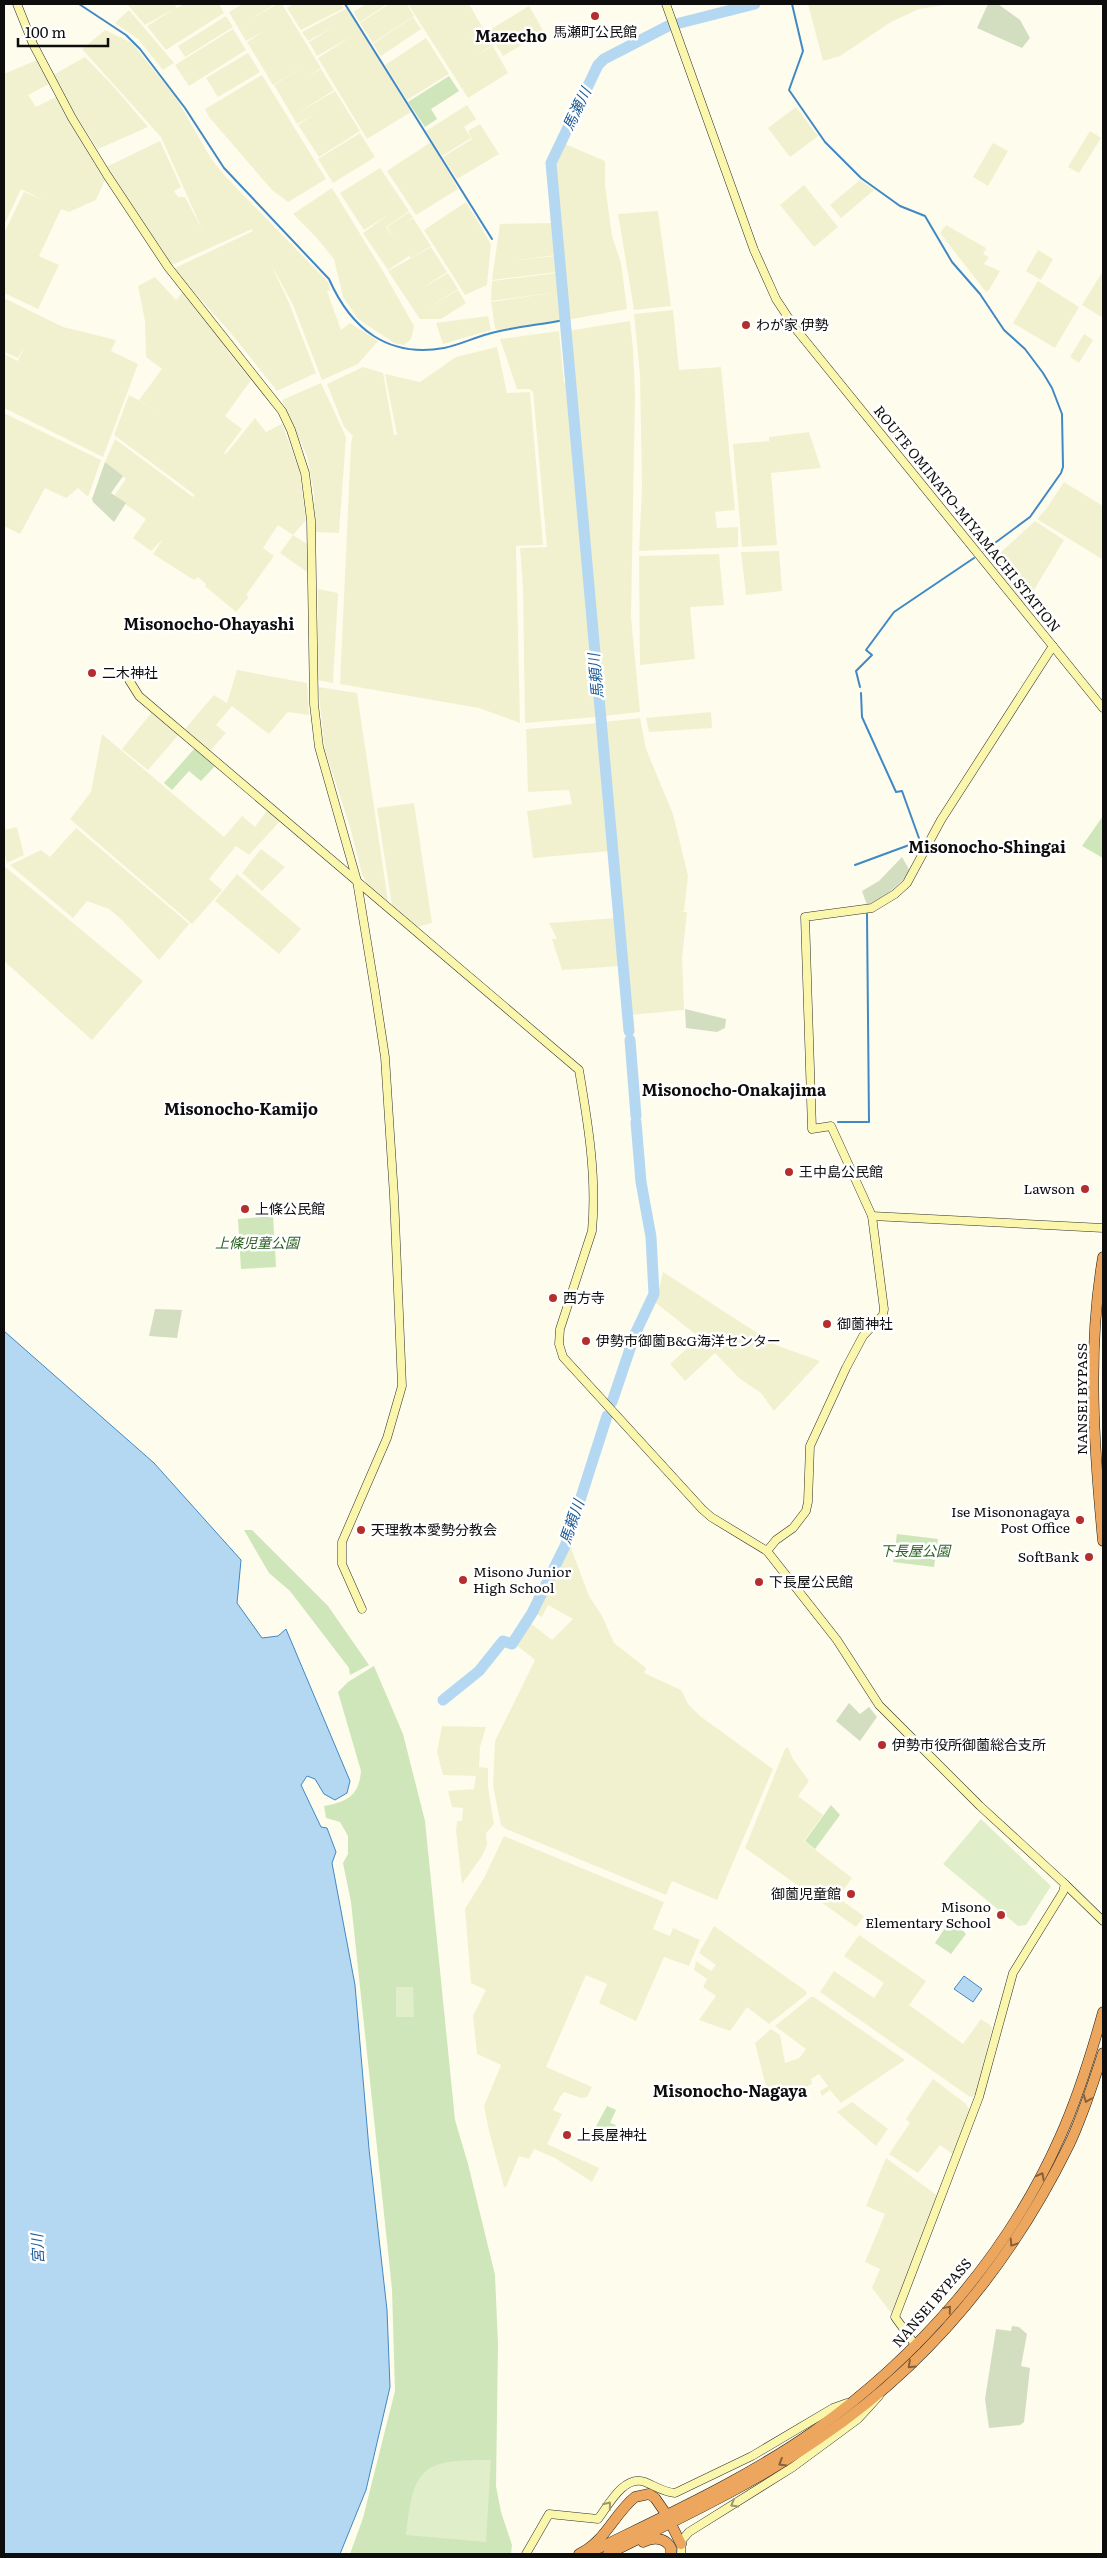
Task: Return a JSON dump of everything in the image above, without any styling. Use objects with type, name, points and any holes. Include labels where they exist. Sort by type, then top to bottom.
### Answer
[{"type":"highway","name":"NANSEI BYPASS","points":[[1103,1257],[1096,1318],[1094,1381],[1096,1459],[1103,1541]]},
{"type":"highway","name":"NANSEI BYPASS","points":[[587,2554],[702,2498],[813,2431],[851,2402],[916,2346],[990,2256],[1032,2192],[1059,2138],[1076,2098],[1103,2012]]},
{"type":"highway","name":"NANSEI BYPASS","points":[[608,2554],[705,2506],[770,2470],[821,2438],[883,2390],[947,2329],[1014,2242],[1070,2144],[1103,2053]]},
{"type":"highway","points":[[579,2554],[591,2546],[609,2529],[635,2497],[643,2494],[652,2496],[664,2511]]},
{"type":"highway","points":[[673,2528],[681,2549]]},
{"type":"highway","points":[[618,2554],[655,2538],[667,2542],[671,2548],[671,2554]]},
{"type":"main road","points":[[17,4],[33,44],[72,118],[121,197],[168,267],[282,411],[291,430],[305,473],[311,520],[313,690],[316,731],[356,881],[388,1083],[402,1386],[387,1438],[342,1542],[342,1564],[362,1609]]},
{"type":"main road","name":"ROUTE OMINATO-MIYAMACHI STATION","points":[[666,4],[754,250],[776,299],[795,328],[1053,646],[941,820],[907,882],[894,894],[872,908],[805,917],[812,1129],[831,1126],[872,1216],[883,1315],[863,1336],[815,1433],[810,1446],[806,1511],[793,1528],[776,1540],[767,1551]]},
{"type":"main road","points":[[1053,646],[1103,708]]},
{"type":"main road","points":[[129,680],[140,696],[579,1070],[593,1177],[593,1216],[592,1231],[560,1329],[559,1344],[563,1357],[711,1518],[767,1551],[837,1640],[879,1705],[980,1806],[1103,1921]]},
{"type":"main road","points":[[872,1216],[1103,1228]]},
{"type":"main road","points":[[916,2346],[895,2318],[979,2097],[1013,1972],[1065,1884]]},
{"type":"main road","points":[[681,2549],[688,2532],[770,2483],[829,2441],[871,2407],[883,2390]]},
{"type":"main road","points":[[526,2554],[549,2514],[598,2519],[622,2488],[635,2481],[645,2482],[665,2491],[675,2493],[728,2468],[790,2435],[833,2408],[851,2402]]},
{"type":"green space","points":[[127,4],[174,4],[177,8],[184,4],[219,4],[224,13],[166,50],[147,26],[176,8],[145,25]]},
{"type":"green space","points":[[243,4],[275,4],[253,18],[277,4],[282,4],[321,68],[309,76],[321,69],[334,90],[295,115],[335,91],[360,131],[319,157],[298,125],[313,115],[297,124],[274,85],[304,66],[273,85],[247,42],[264,31],[246,41],[229,12]]},
{"type":"green space","points":[[293,4],[341,4],[344,8],[301,30],[287,8]]},
{"type":"green space","points":[[366,4],[387,4],[360,22],[353,12]]},
{"type":"green space","points":[[389,4],[407,4],[414,16],[373,43],[360,23]]},
{"type":"green space","points":[[408,4],[469,4],[484,30],[468,41],[484,31],[493,45],[477,55],[493,46],[508,73],[468,98]]},
{"type":"green space","points":[[808,4],[952,4],[919,9],[891,22],[840,56],[823,61]]},
{"type":"green space","points":[[988,4],[998,4],[1020,20],[1030,38],[1022,48],[977,28]]},
{"type":"green space","points":[[529,6],[544,32],[503,56],[488,31]]},
{"type":"green space","points":[[347,8],[411,112],[367,139],[318,58],[352,36],[317,56],[309,42],[332,28],[308,41],[302,32]]},
{"type":"green space","points":[[129,10],[174,63],[163,70],[138,39],[115,23]]},
{"type":"green space","points":[[226,16],[233,27],[185,57],[178,46]]},
{"type":"green space","points":[[413,17],[421,29],[381,56],[373,44]]},
{"type":"green space","points":[[233,29],[246,50],[189,86],[175,65]]},
{"type":"green space","points":[[105,30],[132,43],[177,99],[210,157],[224,175],[328,282],[330,290],[327,291],[341,330],[350,323],[378,341],[358,364],[322,380],[293,305],[271,264],[289,303],[316,373],[277,391],[230,332],[173,269],[253,231],[252,229],[172,265],[106,167],[160,141],[181,187],[174,191],[178,197],[185,197],[202,229],[161,137],[82,49]]},
{"type":"green space","points":[[426,38],[449,74],[407,100],[385,65]]},
{"type":"green space","points":[[248,53],[260,72],[218,97],[206,78]]},
{"type":"green space","points":[[85,57],[148,127],[98,149],[71,109],[53,75]]},
{"type":"green space","points":[[39,59],[53,82],[28,95],[36,107],[60,95],[107,175],[96,200],[69,212],[61,209],[39,256],[59,265],[38,309],[4,293],[4,233],[24,192],[43,200],[21,189],[4,225],[4,74]]},
{"type":"green space","points":[[262,75],[326,179],[288,202],[272,190],[209,117],[205,109]]},
{"type":"green space","points":[[449,76],[459,91],[431,109],[437,119],[425,127],[408,102]]},
{"type":"green space","points":[[467,105],[476,119],[464,127],[471,138],[442,156],[426,131]]},
{"type":"green space","points":[[796,107],[818,136],[790,157],[768,128]]},
{"type":"green space","points":[[480,124],[499,154],[457,179],[443,157],[472,139],[468,131]]},
{"type":"green space","points":[[1090,131],[1101,138],[1079,173],[1068,167]]},
{"type":"green space","points":[[360,133],[375,157],[333,183],[318,159]]},
{"type":"green space","points":[[431,142],[458,189],[416,215],[387,171]]},
{"type":"green space","points":[[993,143],[1008,151],[988,186],[973,177]]},
{"type":"green space","points":[[565,144],[605,161],[605,185],[612,236],[621,263],[627,309],[567,320],[554,166]]},
{"type":"green space","points":[[380,168],[409,211],[386,227],[394,238],[387,227],[409,212],[413,217],[404,224],[413,218],[431,246],[411,258],[409,256],[388,270],[363,233],[388,215],[364,230],[340,193]]},
{"type":"green space","points":[[860,180],[874,190],[841,218],[830,205]]},
{"type":"green space","points":[[804,185],[838,227],[814,247],[780,205]]},
{"type":"green space","points":[[332,188],[414,326],[411,339],[404,345],[394,343],[358,319],[343,297],[334,259],[316,237],[293,214]]},
{"type":"green space","points":[[466,202],[491,244],[487,285],[465,295],[424,230]]},
{"type":"green space","points":[[658,211],[671,306],[634,310],[618,214]]},
{"type":"green space","points":[[552,223],[556,255],[512,261],[555,256],[557,272],[492,280],[500,224]]},
{"type":"green space","points":[[946,225],[986,248],[983,254],[989,257],[984,264],[1000,271],[986,292],[940,233]]},
{"type":"green space","points":[[431,247],[447,272],[423,288],[448,273],[458,289],[426,309],[458,290],[466,303],[441,319],[420,319],[388,271]]},
{"type":"green space","points":[[1038,250],[1053,259],[1041,280],[1026,271]]},
{"type":"green space","points":[[1103,271],[1103,318],[1082,305]]},
{"type":"green space","points":[[557,273],[562,320],[499,331],[495,328],[491,302],[558,292],[491,301],[492,281]]},
{"type":"green space","points":[[155,277],[176,300],[184,291],[218,333],[229,353],[251,380],[225,416],[242,429],[224,453],[226,454],[255,418],[266,432],[282,424],[299,469],[306,520],[293,535],[278,525],[263,548],[274,556],[246,595],[249,597],[236,612],[205,586],[206,584],[198,577],[194,580],[153,554],[163,539],[151,551],[133,538],[146,519],[114,496],[126,479],[105,462],[115,439],[193,497],[195,495],[114,435],[129,395],[160,412],[139,400],[162,369],[146,357],[145,321],[138,286]]},
{"type":"green space","points":[[1038,281],[1079,307],[1055,348],[1013,323]]},
{"type":"green space","points":[[4,298],[63,327],[116,340],[111,351],[138,364],[103,457],[4,408],[4,354],[18,361],[24,347],[18,358],[4,352]]},
{"type":"green space","points":[[673,310],[679,370],[721,367],[735,510],[715,512],[717,528],[738,527],[738,547],[639,551],[642,487],[640,375],[634,314]]},
{"type":"green space","points":[[488,316],[491,330],[443,344],[436,323]]},
{"type":"green space","points":[[630,321],[635,395],[631,617],[640,712],[604,716],[567,331]]},
{"type":"green space","points":[[559,331],[564,383],[569,383],[576,450],[573,451],[586,561],[583,561],[597,717],[525,723],[523,587],[520,548],[547,547],[533,392],[530,389],[517,389],[500,339]]},
{"type":"green space","points":[[1084,334],[1093,340],[1079,363],[1070,357]]},
{"type":"green space","points":[[497,347],[507,393],[530,392],[543,545],[516,546],[520,723],[479,708],[340,684],[351,443],[353,436],[344,427],[327,384],[363,367],[383,373],[394,435],[397,435],[385,374],[420,382],[456,357]]},
{"type":"green space","points":[[321,383],[346,437],[339,533],[315,532],[314,493],[307,456],[282,400]]},
{"type":"green space","points":[[4,413],[101,460],[88,497],[78,488],[66,498],[45,488],[20,534],[4,526]]},
{"type":"green space","points":[[809,432],[821,468],[771,473],[777,545],[742,547],[733,444],[769,441],[769,437]]},
{"type":"green space","points":[[105,462],[123,476],[111,493],[126,503],[114,522],[92,499]]},
{"type":"green space","points":[[1064,482],[1103,506],[1102,559],[1037,519],[1047,508]]},
{"type":"green space","points":[[1035,521],[1064,540],[1025,605],[993,564],[1000,553]]},
{"type":"green space","points":[[293,535],[307,544],[307,572],[280,553]]},
{"type":"green space","points":[[779,551],[782,591],[746,595],[741,552]]},
{"type":"green space","points":[[719,554],[724,605],[690,607],[695,659],[640,665],[639,556]]},
{"type":"green space","points":[[318,589],[338,593],[333,683],[318,680]]},
{"type":"green space","points":[[237,670],[307,683],[309,715],[288,712],[269,734],[232,706],[216,725],[226,733],[210,751],[185,729],[214,695],[227,703]]},
{"type":"green space","points":[[318,687],[357,693],[388,901],[368,886],[362,874],[350,827],[325,750]]},
{"type":"green space","points":[[153,711],[180,733],[148,770],[122,749]]},
{"type":"green space","points":[[711,712],[712,728],[649,732],[646,718]]},
{"type":"green space","points":[[640,718],[646,749],[673,814],[688,876],[684,911],[681,912],[687,912],[682,958],[684,1010],[631,1015],[604,722]]},
{"type":"green space","points":[[598,723],[610,851],[533,858],[527,811],[572,804],[569,790],[528,792],[526,729]]},
{"type":"green space","points":[[102,734],[224,837],[242,816],[255,827],[268,809],[282,819],[249,855],[236,846],[209,879],[222,890],[192,924],[70,819],[91,792]]},
{"type":"green space","points":[[195,748],[215,766],[201,781],[189,771],[172,790],[164,783]]},
{"type":"green space","points":[[414,803],[432,923],[417,927],[392,906],[377,808]]},
{"type":"green space","points":[[1103,816],[1103,858],[1082,846]]},
{"type":"green space","points":[[17,827],[24,855],[7,863],[4,851],[4,830]]},
{"type":"green space","points":[[76,828],[189,924],[159,960],[122,920],[109,909],[87,901],[73,918],[10,865],[41,850],[50,857]]},
{"type":"green space","points":[[261,849],[285,867],[262,891],[242,873]]},
{"type":"green space","points":[[902,857],[910,871],[908,875],[883,898],[867,905],[862,891],[879,881]]},
{"type":"green space","points":[[4,866],[143,981],[92,1040],[4,961]]},
{"type":"green space","points":[[237,874],[301,929],[279,954],[215,901]]},
{"type":"green space","points":[[616,918],[620,966],[562,970],[552,939],[557,939],[549,923]]},
{"type":"green space","points":[[685,1009],[726,1019],[725,1028],[717,1032],[686,1028]]},
{"type":"green space","name":"上條児童公園","points":[[273,1216],[276,1267],[241,1269],[238,1219]]},
{"type":"green space","points":[[663,1272],[776,1345],[820,1361],[774,1411],[761,1393],[739,1378],[715,1353],[685,1381],[670,1364],[699,1337],[656,1303]]},
{"type":"green space","points":[[155,1309],[182,1310],[177,1338],[149,1336]]},
{"type":"green space","points":[[244,1530],[252,1530],[328,1606],[369,1665],[350,1675],[349,1668],[290,1591],[269,1573]]},
{"type":"green space","name":"下長屋公園","points":[[897,1534],[938,1539],[934,1567],[893,1562]]},
{"type":"green space","points":[[568,1540],[589,1596],[602,1616],[614,1643],[646,1668],[644,1673],[681,1690],[688,1704],[700,1716],[773,1769],[717,1900],[672,1881],[666,1895],[506,1829],[501,1825],[493,1786],[495,1741],[535,1660],[515,1644],[529,1622],[552,1640],[573,1619],[548,1605],[542,1617],[533,1612]]},
{"type":"green space","points":[[374,1666],[403,1734],[425,1821],[455,2120],[468,2164],[495,2275],[498,2344],[496,2486],[501,2512],[512,2545],[511,2554],[350,2554],[363,2518],[395,2391],[392,2289],[351,1902],[343,1863],[348,1854],[348,1836],[340,1822],[326,1818],[324,1806],[345,1800],[358,1786],[361,1771],[338,1692],[348,1682]]},
{"type":"green space","points":[[849,1703],[860,1714],[869,1707],[877,1717],[860,1741],[836,1721]]},
{"type":"green space","points":[[442,1726],[486,1727],[480,1747],[479,1767],[488,1768],[488,1787],[494,1824],[486,1833],[487,1845],[482,1856],[462,1884],[456,1831],[457,1821],[462,1821],[463,1808],[452,1807],[448,1791],[474,1789],[476,1776],[443,1775],[437,1752]]},
{"type":"green space","points":[[788,1747],[793,1759],[809,1781],[798,1796],[823,1815],[804,1841],[852,1878],[838,1898],[864,1916],[856,1927],[745,1848],[785,1749]]},
{"type":"green space","points":[[831,1805],[840,1815],[815,1849],[805,1841]]},
{"type":"green space","points":[[981,1819],[1051,1886],[1026,1925],[1018,1926],[943,1864]]},
{"type":"green space","points":[[504,1836],[664,1902],[653,1929],[670,1936],[673,1928],[700,1940],[689,1966],[664,1957],[636,2021],[599,2003],[607,1984],[586,1975],[546,2067],[592,2087],[587,2097],[581,2098],[564,2092],[560,2097],[553,2110],[562,2114],[547,2144],[599,2168],[592,2182],[555,2158],[534,2149],[529,2159],[519,2156],[506,2187],[504,2187],[489,2131],[484,2106],[501,2065],[477,2054],[473,2016],[486,1990],[471,1983],[465,1909],[484,1878]]},
{"type":"green space","points":[[949,1922],[958,1925],[966,1934],[951,1954],[935,1943]]},
{"type":"green space","points":[[714,1926],[806,1991],[807,1994],[769,2024],[747,2007],[730,2031],[699,2020],[716,1996],[703,1987],[707,1979],[694,1970],[696,1961],[711,1971],[716,1965],[699,1953]]},
{"type":"green space","points":[[859,1935],[926,1981],[909,2005],[963,2044],[981,2019],[991,2026],[992,2029],[975,2096],[970,2097],[820,1992],[834,1971],[874,1998],[884,1983],[844,1956]]},
{"type":"green space","points":[[396,1987],[413,1987],[414,2017],[396,2017]]},
{"type":"green space","points":[[811,1997],[814,1997],[905,2060],[841,2103],[830,2090],[822,2096],[820,2091],[828,2086],[819,2074],[811,2079],[812,2084],[799,2090],[799,2092],[770,2102],[755,2043],[771,2029],[780,2035],[785,2063],[799,2058],[806,2049],[775,2026]]},
{"type":"green space","points":[[933,2079],[965,2103],[971,2112],[954,2155],[940,2145],[918,2173],[889,2154],[910,2123],[906,2119]]},
{"type":"green space","points":[[852,2102],[888,2129],[876,2146],[837,2112]]},
{"type":"green space","points":[[607,2106],[616,2110],[610,2123],[616,2125],[609,2136],[594,2130]]},
{"type":"green space","points":[[886,2158],[938,2196],[892,2314],[872,2288],[880,2269],[865,2262],[885,2214],[866,2206]]},
{"type":"green space","points":[[1012,2326],[1019,2327],[1027,2334],[1021,2366],[1030,2368],[1024,2422],[1020,2425],[989,2428],[985,2399],[996,2329],[1011,2331]]},
{"type":"green space","points":[[491,2460],[486,2542],[406,2535],[413,2494],[418,2481],[426,2471],[436,2465],[450,2462]]},
{"type":"water","name":"宮川","points":[[4,1331],[154,1463],[241,1560],[237,1603],[262,1638],[278,1636],[286,1629],[350,1781],[347,1793],[335,1800],[324,1794],[315,1779],[307,1776],[301,1785],[321,1827],[327,1828],[336,1852],[332,1863],[355,1985],[369,2149],[387,2310],[390,2387],[366,2490],[340,2554],[4,2554]]},
{"type":"water","points":[[964,1976],[982,1989],[973,2002],[954,1989]]},
{"type":"waterway","points":[[79,4],[126,35],[140,49],[185,108],[224,168],[329,279],[348,312],[374,336],[389,344],[424,350],[450,347],[506,330],[564,320]]},
{"type":"waterway","points":[[345,4],[492,239]]},
{"type":"waterway","name":"馬頼川","points":[[629,1031],[551,163],[598,65],[604,59],[668,26],[755,4]]},
{"type":"waterway","points":[[792,4],[803,51],[789,90],[825,142],[861,178],[900,206],[925,216],[952,262],[980,294],[1004,330],[1025,349],[1043,373],[1052,388],[1062,414],[1063,467],[1061,473],[1030,517],[984,551]]},
{"type":"waterway","points":[[860,687],[856,671],[872,655],[866,650],[894,612],[974,558]]},
{"type":"waterway","points":[[855,865],[920,841],[902,791],[896,792],[862,717],[861,693]]},
{"type":"waterway","points":[[838,1122],[869,1122],[867,914]]},
{"type":"waterway","name":"馬頼川","points":[[630,1040],[636,1116]]},
{"type":"waterway","name":"馬頼川","points":[[612,1402],[635,1334],[654,1294],[651,1237],[641,1182],[636,1122]]},
{"type":"waterway","name":"馬頼川","points":[[443,1700],[479,1671],[503,1641],[512,1644],[532,1613],[566,1544],[607,1416]]},
{"type":"place","name":"馬瀬町公民館","points":[[595,16]]},
{"type":"place","name":"わが家 伊勢","points":[[746,325]]},
{"type":"place","name":"二木神社","points":[[92,673]]},
{"type":"place","name":"王中島公民館","points":[[789,1172]]},
{"type":"place","name":"Lawson","points":[[1085,1189]]},
{"type":"place","name":"上條公民館","points":[[245,1209]]},
{"type":"place","name":"西方寺","points":[[553,1298]]},
{"type":"place","name":"御薗神社","points":[[827,1324]]},
{"type":"place","name":"伊勢市御薗B&G海洋センター","points":[[586,1341]]},
{"type":"place","name":"Ise Misononagaya Post Office","points":[[1080,1520]]},
{"type":"place","name":"天理教本愛勢分教会","points":[[361,1530]]},
{"type":"place","name":"SoftBank","points":[[1089,1557]]},
{"type":"place","name":"Misono Junior High School","points":[[463,1580]]},
{"type":"place","name":"下長屋公民館","points":[[759,1582]]},
{"type":"place","name":"伊勢市役所御薗総合支所","points":[[882,1745]]},
{"type":"place","name":"御薗児童館","points":[[851,1894]]},
{"type":"place","name":"Misono Elementary School","points":[[1001,1915]]},
{"type":"place","name":"上長屋神社","points":[[567,2135]]},
{"type":"district","name":"Mazecho","points":[[511,36]]},
{"type":"district","name":"Misonocho-Ohayashi","points":[[209,624]]},
{"type":"district","name":"Misonocho-Shingai","points":[[987,847]]},
{"type":"district","name":"Misonocho-Onakajima","points":[[734,1090]]},
{"type":"district","name":"Misonocho-Kamijo","points":[[241,1109]]},
{"type":"district","name":"Misonocho-Nagaya","points":[[730,2091]]},
{"type":"water label","name":"馬瀬川","points":[[577,109]]}]
